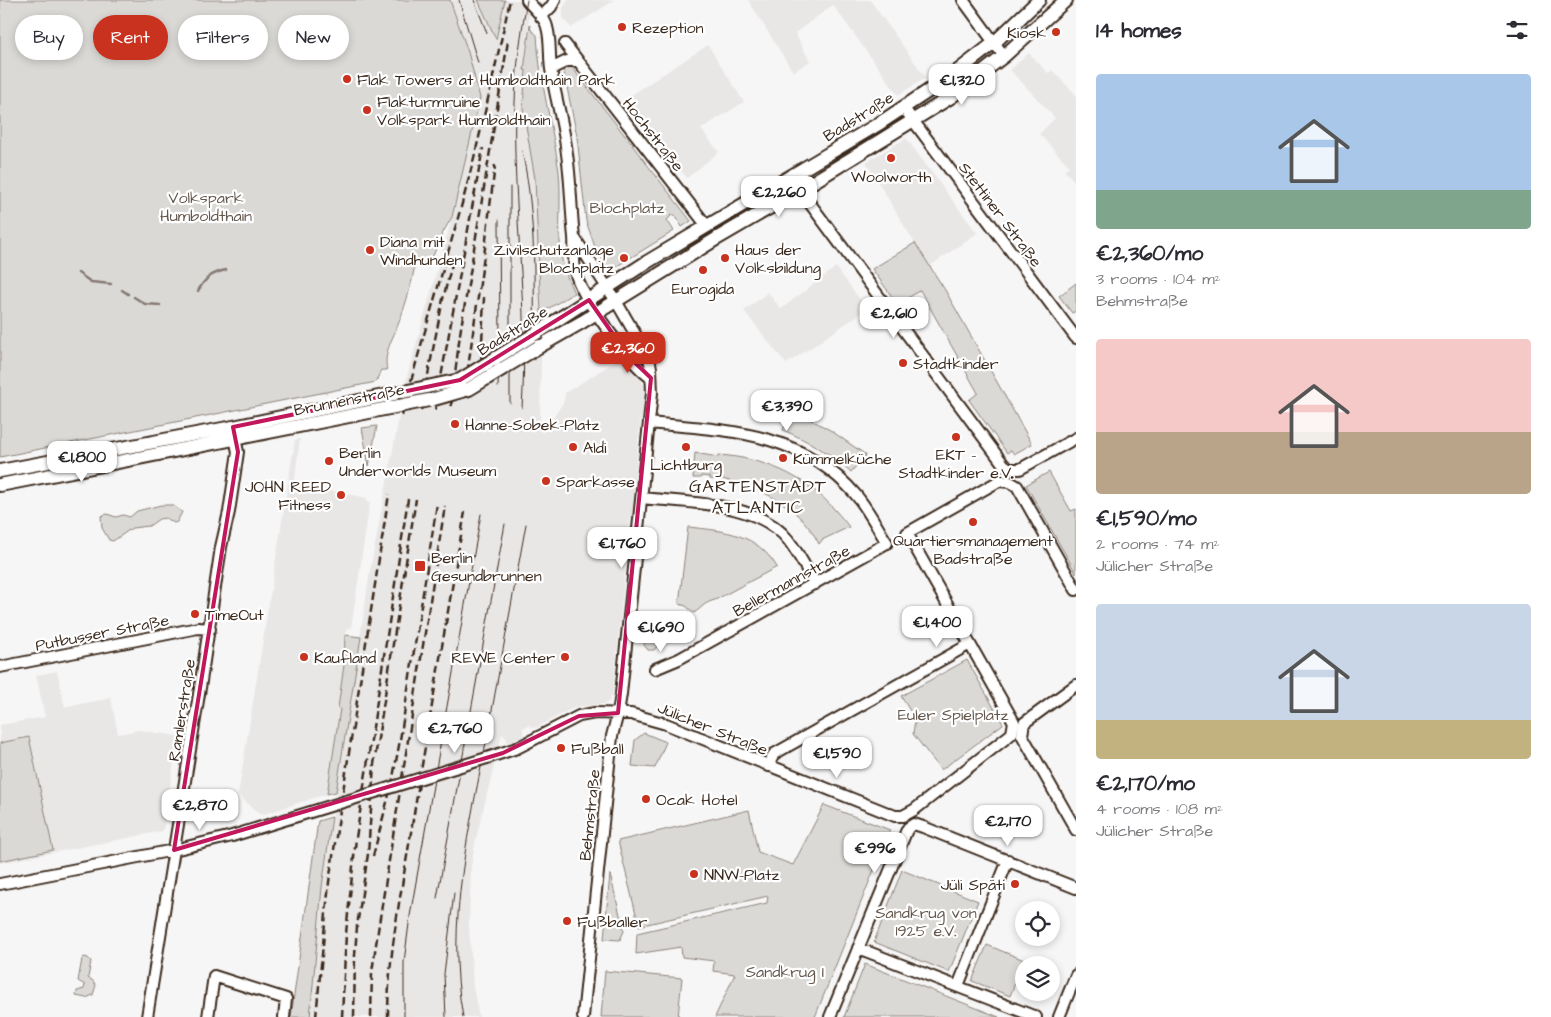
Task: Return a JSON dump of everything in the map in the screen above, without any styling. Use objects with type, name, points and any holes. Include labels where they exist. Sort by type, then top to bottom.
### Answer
[{"type":"main road","name":"Badstraße","points":[[465,384],[540,331],[607,288],[800,171],[954,74],[994,43],[1039,0]]},
{"type":"main road","name":"Badstraße","points":[[465,384],[540,346],[597,313],[913,121],[959,91],[1004,56],[1066,0]]},
{"type":"main road","points":[[707,226],[716,239]]},
{"type":"main road","name":"Brunnenstraße","points":[[0,485],[403,392],[465,384]]},
{"type":"main road","name":"Brunnenstraße","points":[[234,432],[352,417],[449,396],[465,384]]},
{"type":"main road","name":"Brunnenstraße","points":[[0,471],[204,438]]},
{"type":"street","points":[[527,0],[548,27],[551,68],[567,152],[571,194],[571,221],[574,237],[573,258],[576,273],[597,313],[629,357],[651,378]]},
{"type":"street","points":[[537,12],[551,7],[555,0]]},
{"type":"street","points":[[963,0],[1004,56]]},
{"type":"street","name":"Hochstraße","points":[[565,44],[707,226]]},
{"type":"street","points":[[551,68],[567,61],[577,61]]},
{"type":"street","name":"Stettiner Straße","points":[[903,107],[1076,338]]},
{"type":"street","points":[[800,190],[1002,463],[1010,469],[1020,469],[1076,438]]},
{"type":"street","name":"Behmstraße","points":[[574,237],[616,301],[649,358],[652,393],[618,713],[612,735],[583,1017]]},
{"type":"street","name":"Bellermannstraße","points":[[649,423],[754,435],[777,442],[804,454],[836,475],[854,493],[863,503],[887,543],[679,659],[654,669]]},
{"type":"street","name":"Ramlerstraße","points":[[147,1017],[210,629],[221,547],[229,512],[238,452],[234,432]]},
{"type":"street","points":[[768,766],[774,754],[970,644],[906,533],[997,482],[1006,481],[1017,486],[1076,590]]},
{"type":"street","points":[[642,498],[723,506],[756,516],[772,526],[788,540],[815,584]]},
{"type":"street","name":"Putbusser Straße","points":[[0,667],[198,628],[210,629]]},
{"type":"street","name":"Jülicher Straße","points":[[618,713],[631,714],[653,720],[895,816],[903,816],[1012,733],[1014,722],[970,644]]},
{"type":"street","points":[[1076,685],[1025,722],[1022,735],[1076,830]]},
{"type":"street","points":[[0,884],[174,850],[232,836],[502,753],[580,716],[595,713],[618,713]]},
{"type":"street","points":[[830,1017],[906,832],[914,824],[1076,887]]},
{"type":"street","points":[[958,986],[1008,860]]},
{"type":"street","points":[[858,948],[1036,1017]]},
{"type":"street","points":[[1059,1017],[1076,975]]},
{"type":"street","points":[[208,1017],[214,976],[286,999],[284,1017]]},
{"type":"highlighted area","points":[[589,300],[629,357],[651,378],[618,713],[579,716],[503,753],[174,850],[238,452],[233,427],[460,380]]},
{"type":"shaded area","points":[[450,0],[478,0],[496,39],[505,0],[531,0],[524,69],[526,70],[523,108],[531,149],[538,208],[541,357],[540,426],[544,432],[564,401],[565,393],[622,357],[638,372],[645,389],[646,398],[644,414],[641,416],[634,487],[637,489],[635,510],[634,518],[630,519],[613,694],[609,701],[597,707],[582,706],[571,709],[536,728],[529,725],[523,728],[523,736],[506,743],[507,739],[502,734],[471,867],[469,924],[473,986],[479,1017],[310,1017],[322,887],[370,571],[406,380],[452,217],[480,98],[468,52]]},
{"type":"shaded area","points":[[568,0],[615,0],[571,28],[563,18],[563,8]]},
{"type":"shaded area","points":[[748,0],[870,0],[926,78],[898,95],[833,5],[795,33],[810,61],[793,72]]},
{"type":"shaded area","points":[[708,45],[744,102],[701,129],[719,152],[687,178],[625,99]]},
{"type":"shaded area","points":[[1029,53],[1048,73],[1052,70],[1076,95],[1076,183],[1064,170],[1069,166],[1039,134],[1055,118],[1010,70]]},
{"type":"shaded area","points":[[906,138],[977,233],[929,267],[866,162]]},
{"type":"shaded area","points":[[836,267],[867,309],[786,364],[744,311],[768,292],[781,309]]},
{"type":"shaded area","points":[[300,439],[294,486],[322,491],[323,489],[367,498],[367,501],[370,502],[351,629],[347,628],[345,635],[344,665],[338,708],[340,709],[327,794],[261,815],[238,795],[295,440]]},
{"type":"shaded area","points":[[57,671],[65,707],[111,698],[118,734],[139,730],[178,736],[163,831],[0,863],[0,725],[45,717],[36,675]]},
{"type":"green space","name":"Volkspark Humboldthain","points":[[0,0],[450,0],[468,52],[480,98],[452,217],[442,234],[428,268],[416,257],[407,298],[387,351],[387,370],[381,370],[376,382],[0,457]]},
{"type":"green space","points":[[478,0],[505,0],[496,39]]},
{"type":"green space","points":[[530,25],[531,30],[537,35],[540,69],[559,172],[562,260],[574,293],[541,313],[535,179],[523,108],[526,70],[524,70]]},
{"type":"green space","points":[[986,56],[989,61],[960,84],[924,107],[921,102],[966,74]]},
{"type":"green space","name":"Blochplatz","points":[[570,65],[626,137],[631,134],[632,136],[628,139],[630,142],[635,139],[637,141],[632,145],[691,221],[682,227],[675,215],[672,215],[667,220],[674,231],[609,271],[595,247],[586,221],[577,136],[563,68]]},
{"type":"green space","points":[[891,120],[894,125],[783,192],[780,187]]},
{"type":"green space","points":[[700,237],[703,241],[645,277],[642,272]]},
{"type":"green space","points":[[915,243],[945,290],[1032,444],[1014,454],[1011,450],[1007,453],[969,400],[978,393],[920,290],[898,305],[872,269]]},
{"type":"green space","points":[[1076,283],[1076,311],[1072,313],[1059,296]]},
{"type":"green space","points":[[791,409],[830,430],[866,455],[851,472],[819,448],[783,430]]},
{"type":"green space","points":[[377,426],[369,466],[362,428]]},
{"type":"green space","points":[[695,453],[751,460],[782,470],[810,487],[823,498],[849,527],[822,540],[819,544],[812,532],[794,512],[772,497],[746,486],[719,478],[718,480],[701,476],[701,478],[693,478]]},
{"type":"green space","points":[[1049,472],[1071,511],[1076,509],[1076,573],[1026,485]]},
{"type":"green space","points":[[161,505],[172,505],[182,512],[177,522],[174,523],[166,518],[159,519],[149,526],[132,528],[113,541],[109,540],[102,528],[101,516],[107,514],[116,517],[123,515],[130,517],[137,511]]},
{"type":"green space","points":[[688,527],[727,532],[750,540],[769,556],[777,567],[708,603],[694,613],[686,606],[679,604]]},
{"type":"green space","points":[[647,617],[662,619],[659,644],[654,650],[648,650],[644,645]]},
{"type":"green space","points":[[665,619],[673,620],[677,624],[682,625],[686,632],[667,642],[663,639]]},
{"type":"green space","points":[[345,635],[361,637],[336,792],[327,794],[340,709],[338,708],[344,665]]},
{"type":"green space","name":"Euler Spielplatz","points":[[967,660],[1003,724],[941,770],[913,734],[915,719],[901,696]]},
{"type":"green space","points":[[644,733],[666,742],[655,768],[632,766],[635,740]]},
{"type":"green space","points":[[29,737],[53,850],[0,861],[0,743]]},
{"type":"green space","points":[[824,805],[890,830],[815,1017],[715,1017],[735,974],[713,971],[714,961],[682,957],[681,947],[636,954],[637,933],[767,903],[768,896],[639,926],[618,841],[749,810],[758,852],[793,865]]},
{"type":"green space","points":[[332,817],[322,887],[310,1017],[291,1017],[318,821]]},
{"type":"green space","name":"Sandkrug von 1925 e.V.","points":[[902,870],[978,901],[949,972],[874,942]]},
{"type":"green space","points":[[610,874],[624,931],[620,940],[604,939]]},
{"type":"green space","name":"Sandkrug von 1925 e.V.","points":[[987,945],[1015,956],[1015,983],[1010,996],[972,981]]},
{"type":"green space","points":[[84,957],[91,961],[88,978],[96,985],[93,995],[86,998],[76,996],[77,991],[84,989],[85,985],[78,981]]},
{"type":"green space","name":"Sandkrug I","points":[[865,964],[999,1017],[844,1017]]},
{"type":"green space","points":[[605,971],[682,978],[678,1017],[601,1017]]},
{"type":"waterway","points":[[198,291],[209,277],[226,270]]},
{"type":"waterway","points":[[78,273],[91,282],[111,284]]},
{"type":"waterway","points":[[122,290],[128,294]]},
{"type":"waterway","points":[[134,297],[145,304],[160,305]]},
{"type":"tram line","points":[[459,0],[478,63]]},
{"type":"tram line","points":[[474,0],[487,33]]},
{"type":"tram line","points":[[522,408],[524,370],[516,178],[515,102],[516,76],[527,0]]},
{"type":"tram line","points":[[522,151],[527,176],[532,228],[534,360]]},
{"type":"tram line","points":[[510,187],[510,403]]},
{"type":"tram line","points":[[498,387],[500,342],[499,220]]},
{"type":"tram line","points":[[404,1017],[404,962],[410,916],[481,514]]},
{"type":"tram line","points":[[437,898],[505,524]]},
{"type":"tram line","points":[[463,1017],[458,982],[457,946],[462,874],[467,838],[526,524]]},
{"type":"tram line","points":[[446,1017],[444,974],[454,893]]},
{"type":"railway","points":[[402,416],[470,175],[510,0]]},
{"type":"railway","points":[[451,406],[460,334],[508,41]]},
{"type":"railway","points":[[435,410],[483,148]]},
{"type":"railway","points":[[464,396],[495,165]]},
{"type":"railway","points":[[421,410],[443,299],[453,260]]},
{"type":"railway","points":[[480,388],[484,297]]},
{"type":"railway","points":[[316,1017],[329,882],[389,494]]},
{"type":"railway","points":[[342,1017],[346,933],[356,838],[408,499]]},
{"type":"railway","points":[[354,1017],[357,926],[368,854],[374,764],[416,499]]},
{"type":"railway","points":[[373,856],[392,783],[400,740],[437,504]]},
{"type":"railway","points":[[371,1017],[372,972],[445,506]]},
{"type":"railway","points":[[388,1017],[390,969],[396,921],[465,512]]},
{"type":"place","name":"Rezeption","points":[[622,27]]},
{"type":"place","name":"Kiosk","points":[[1056,32]]},
{"type":"place","name":"Flak Towers at Humboldthain Park","points":[[347,79]]},
{"type":"place","name":"Flakturmruine Volkspark Humboldthain","points":[[367,110]]},
{"type":"place","name":"Woolworth","points":[[891,158]]},
{"type":"place","name":"Diana mit Windhunden","points":[[370,250]]},
{"type":"place","name":"Zivilschutzanlage Blochplatz","points":[[624,258]]},
{"type":"place","name":"Haus der Volksbildung","points":[[725,258]]},
{"type":"place","name":"Eurogida","points":[[703,270]]},
{"type":"place","name":"Stadtkinder","points":[[903,363]]},
{"type":"place","name":"Hanne-Sobek-Platz","points":[[455,424]]},
{"type":"place","name":"EKT - Stadtkinder e.V.","points":[[956,437]]},
{"type":"place","name":"Aldi","points":[[573,447]]},
{"type":"place","name":"Lichtburg","points":[[686,447]]},
{"type":"place","name":"Kümmelküche","points":[[783,458]]},
{"type":"place","name":"Berlin Underworlds Museum","points":[[329,461]]},
{"type":"place","name":"Sparkasse","points":[[546,481]]},
{"type":"place","name":"JOHN REED Fitness","points":[[341,495]]},
{"type":"place","name":"Quartiersmanagement Badstraße","points":[[973,522]]},
{"type":"place","name":"Berlin Gesundbrunnen","points":[[420,566]]},
{"type":"place","name":"TimeOut","points":[[195,614]]},
{"type":"place","name":"Kaufland","points":[[304,657]]},
{"type":"place","name":"REWE Center","points":[[565,657]]},
{"type":"place","name":"Fußball","points":[[561,748]]},
{"type":"place","name":"Ocak Hotel","points":[[646,799]]},
{"type":"place","name":"NNW-Platz","points":[[694,874]]},
{"type":"place","name":"Jüli Späti","points":[[1015,884]]},
{"type":"place","name":"Fußballer","points":[[567,921]]},
{"type":"district","name":"GARTENSTADT ATLANTIC","points":[[758,496]]}]
